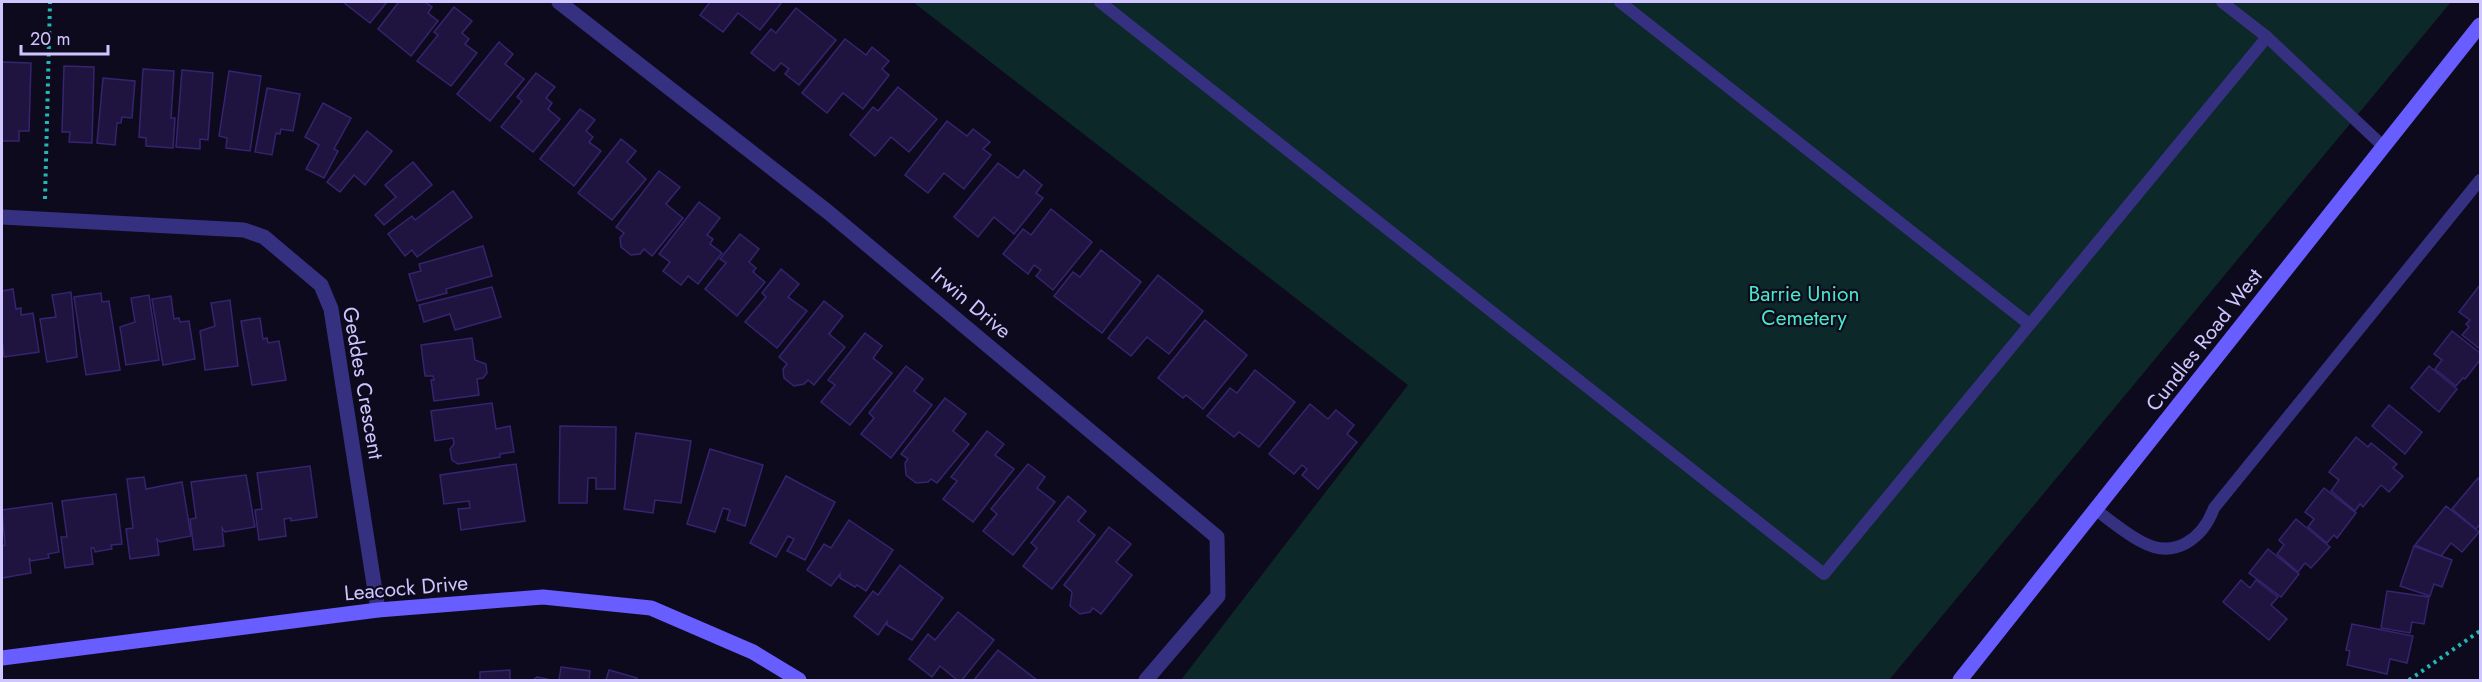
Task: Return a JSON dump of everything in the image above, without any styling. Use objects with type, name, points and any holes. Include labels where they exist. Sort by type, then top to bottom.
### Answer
[{"type":"street","name":"Irwin Drive","points":[[559,2],[828,212],[1217,537],[1218,596],[1146,681]]},
{"type":"street","name":"Cundles Road West","points":[[1960,681],[2481,25]]},
{"type":"street","name":"Geddes Crescent","points":[[2,217],[244,230],[264,237],[321,285],[331,309],[378,610]]},
{"type":"street","name":"Leacock Drive","points":[[2,658],[378,610],[543,597],[651,608],[753,652],[799,681]]},
{"type":"lane","points":[[1100,2],[1824,574],[2267,37]]},
{"type":"lane","points":[[1620,2],[2029,324]]},
{"type":"lane","points":[[2222,2],[2267,37],[2384,147]]},
{"type":"lane","points":[[2096,510],[2141,542],[2152,547],[2176,547],[2199,536],[2209,523],[2214,507],[2481,180]]},
{"type":"path","points":[[45,218],[50,2]]},
{"type":"path","points":[[2409,681],[2481,631]]},
{"type":"green space","name":"Barrie Union Cemetery","points":[[913,2],[2451,2],[1889,680],[1181,680],[1408,385]]},
{"type":"building","points":[[343,2],[387,2],[370,23]]},
{"type":"building","points":[[396,2],[425,2],[432,7],[428,13],[438,21],[411,56],[378,29],[398,3]]},
{"type":"building","points":[[710,2],[782,2],[760,30],[738,13],[723,32],[700,15]]},
{"type":"building","points":[[454,7],[472,21],[462,33],[469,39],[465,44],[477,53],[451,86],[417,61],[438,35],[434,32]]},
{"type":"building","points":[[796,8],[836,40],[799,85],[785,74],[789,69],[781,63],[774,71],[751,53],[771,29],[776,33]]},
{"type":"building","points":[[845,39],[866,55],[872,47],[889,61],[882,69],[889,75],[863,109],[843,93],[827,113],[802,93]]},
{"type":"building","points":[[499,42],[513,54],[505,64],[524,79],[490,121],[457,94]]},
{"type":"building","points":[[2,62],[31,63],[29,131],[19,131],[19,141],[2,141]]},
{"type":"building","points":[[64,66],[94,67],[92,143],[69,142],[70,132],[62,132]]},
{"type":"building","points":[[143,69],[174,71],[171,118],[175,118],[173,148],[146,146],[146,138],[139,137]]},
{"type":"building","points":[[182,70],[213,73],[208,140],[200,139],[200,149],[176,147]]},
{"type":"building","points":[[229,71],[261,76],[250,151],[226,148],[227,138],[219,136]]},
{"type":"building","points":[[536,73],[555,87],[546,98],[552,103],[548,109],[560,119],[533,152],[501,127],[522,101],[517,97]]},
{"type":"building","points":[[103,78],[135,81],[132,118],[122,117],[121,123],[117,123],[115,145],[97,143]]},
{"type":"building","points":[[898,87],[937,119],[909,152],[891,137],[875,156],[850,135],[873,107],[878,111]]},
{"type":"building","points":[[267,88],[300,94],[293,131],[281,129],[280,134],[276,133],[272,155],[255,152]]},
{"type":"building","points":[[323,103],[351,118],[334,149],[338,151],[324,178],[306,169],[319,145],[305,137]]},
{"type":"building","points":[[580,109],[595,120],[586,131],[593,137],[589,142],[601,151],[574,186],[540,159]]},
{"type":"building","points":[[947,121],[967,136],[973,129],[990,142],[983,149],[991,155],[964,189],[944,173],[928,193],[905,175]]},
{"type":"building","points":[[367,131],[392,151],[365,185],[354,175],[340,192],[327,182]]},
{"type":"building","points":[[621,139],[636,151],[627,162],[646,179],[612,220],[578,193]]},
{"type":"building","points":[[413,162],[432,185],[384,225],[375,215],[396,197],[385,185]]},
{"type":"building","points":[[998,163],[1018,178],[1024,170],[1042,185],[1036,193],[1043,198],[1014,234],[994,217],[978,237],[954,217]]},
{"type":"building","points":[[659,171],[680,187],[666,204],[683,218],[652,256],[644,249],[640,254],[631,255],[621,247],[620,238],[624,233],[616,227]]},
{"type":"building","points":[[453,191],[472,217],[417,257],[412,250],[405,256],[388,234],[412,216],[415,220]]},
{"type":"building","points":[[699,202],[720,218],[707,235],[713,239],[710,244],[722,253],[698,284],[688,276],[681,285],[663,271],[670,262],[659,254]]},
{"type":"building","points":[[1051,209],[1092,242],[1053,290],[1036,276],[1041,270],[1034,265],[1028,274],[1003,254],[1023,229],[1031,235]]},
{"type":"building","points":[[740,234],[759,249],[749,262],[756,268],[753,272],[765,282],[737,316],[705,289],[726,263],[720,259]]},
{"type":"building","points":[[483,246],[492,276],[446,289],[447,293],[417,301],[409,274],[421,271],[419,264]]},
{"type":"building","points":[[1101,250],[1141,282],[1102,333],[1054,296],[1073,272],[1080,277]]},
{"type":"building","points":[[781,269],[799,284],[788,297],[807,311],[777,348],[745,322],[766,297],[762,293]]},
{"type":"building","points":[[1158,275],[1203,311],[1169,354],[1147,337],[1131,356],[1108,338]]},
{"type":"building","points":[[2480,285],[2480,349],[2462,335],[2469,327],[2466,324],[2470,320],[2459,312]]},
{"type":"building","points":[[492,287],[501,317],[455,330],[450,314],[424,322],[419,305]]},
{"type":"building","points":[[13,289],[16,309],[21,308],[21,315],[33,313],[39,352],[4,357],[2,291]]},
{"type":"building","points":[[71,292],[77,357],[47,362],[40,319],[56,317],[52,295]]},
{"type":"building","points":[[101,293],[102,302],[109,301],[120,370],[86,375],[74,297]]},
{"type":"building","points":[[149,295],[159,360],[126,365],[120,327],[135,322],[131,298]]},
{"type":"building","points":[[171,296],[174,319],[179,318],[180,322],[189,321],[195,359],[163,365],[152,299]]},
{"type":"building","points":[[230,300],[238,366],[205,370],[200,331],[215,326],[211,303]]},
{"type":"building","points":[[824,301],[843,316],[829,334],[845,347],[814,385],[808,380],[804,384],[794,386],[784,378],[783,369],[787,364],[779,357]]},
{"type":"building","points":[[260,318],[263,339],[267,338],[268,343],[279,341],[286,380],[252,385],[241,321]]},
{"type":"building","points":[[1205,320],[1247,355],[1203,409],[1186,395],[1183,398],[1158,378]]},
{"type":"building","points":[[2452,331],[2480,353],[2480,360],[2465,379],[2463,378],[2456,386],[2435,369],[2442,360],[2434,354]]},
{"type":"building","points":[[865,333],[882,346],[873,358],[892,373],[850,425],[821,402],[835,385],[828,380]]},
{"type":"building","points":[[472,338],[475,360],[486,364],[487,373],[483,378],[477,379],[479,395],[434,401],[431,380],[434,380],[433,376],[425,376],[421,345]]},
{"type":"building","points":[[906,366],[923,379],[914,391],[932,405],[891,458],[861,434],[874,418],[869,413]]},
{"type":"building","points":[[2429,366],[2457,389],[2439,412],[2411,388]]},
{"type":"building","points":[[1255,370],[1295,402],[1259,447],[1239,432],[1234,437],[1207,416],[1230,388],[1237,393]]},
{"type":"building","points":[[945,398],[966,414],[953,431],[969,444],[937,483],[931,479],[928,482],[916,483],[906,475],[905,463],[908,459],[901,454]]},
{"type":"building","points":[[492,403],[496,429],[510,426],[514,452],[500,454],[500,457],[458,464],[452,460],[450,449],[454,444],[453,438],[435,441],[431,411]]},
{"type":"building","points":[[1310,404],[1328,419],[1336,410],[1354,425],[1347,434],[1357,442],[1318,489],[1302,475],[1307,469],[1302,465],[1294,474],[1269,454]]},
{"type":"building","points":[[2389,405],[2422,432],[2405,454],[2372,426]]},
{"type":"building","points":[[560,426],[616,427],[615,489],[596,489],[596,478],[588,478],[587,503],[559,503]]},
{"type":"building","points":[[987,431],[1004,444],[995,455],[1014,469],[973,522],[943,499],[957,481],[951,477]]},
{"type":"building","points":[[636,433],[691,441],[681,503],[655,500],[653,513],[624,509]]},
{"type":"building","points":[[2356,437],[2368,447],[2371,443],[2397,464],[2393,468],[2403,476],[2389,492],[2381,485],[2363,507],[2360,504],[2355,511],[2331,491],[2339,480],[2329,472]]},
{"type":"building","points":[[710,449],[763,465],[745,526],[727,520],[730,510],[723,508],[715,532],[687,524]]},
{"type":"building","points":[[516,464],[525,521],[461,530],[458,509],[470,508],[469,501],[444,504],[440,475]]},
{"type":"building","points":[[1028,464],[1045,477],[1037,488],[1055,502],[1013,555],[983,531],[997,514],[991,509]]},
{"type":"building","points":[[310,466],[317,517],[291,521],[291,518],[284,519],[286,536],[259,540],[255,510],[262,509],[257,473]]},
{"type":"building","points":[[246,475],[255,527],[225,532],[222,528],[224,546],[194,550],[190,519],[196,518],[191,482]]},
{"type":"building","points":[[786,476],[835,502],[805,560],[787,551],[794,539],[788,536],[776,557],[750,543]]},
{"type":"building","points":[[144,477],[146,489],[182,482],[191,536],[160,542],[157,539],[159,555],[130,559],[126,529],[133,528],[127,479]]},
{"type":"building","points":[[2478,478],[2480,481],[2480,524],[2476,529],[2452,509]]},
{"type":"building","points":[[2324,488],[2356,513],[2337,538],[2334,535],[2327,543],[2308,527],[2314,519],[2305,512]]},
{"type":"building","points":[[116,494],[122,544],[111,545],[112,549],[95,552],[94,548],[91,548],[93,564],[65,568],[61,537],[67,537],[62,501]]},
{"type":"building","points":[[1068,496],[1086,511],[1078,521],[1095,535],[1052,589],[1023,566],[1037,548],[1031,543]]},
{"type":"building","points":[[52,503],[59,552],[48,554],[49,558],[31,561],[29,558],[31,573],[2,578],[2,546],[5,545],[2,510]]},
{"type":"building","points":[[2446,506],[2479,532],[2462,552],[2451,543],[2441,556],[2415,545]]},
{"type":"building","points":[[2296,519],[2330,547],[2311,568],[2305,563],[2298,572],[2277,554],[2284,545],[2279,540]]},
{"type":"building","points":[[849,520],[893,550],[866,591],[840,578],[840,574],[831,586],[807,570],[824,544],[831,548]]},
{"type":"building","points":[[1109,527],[1131,544],[1116,562],[1132,575],[1101,614],[1093,608],[1090,612],[1080,614],[1070,606],[1072,592],[1064,585]]},
{"type":"building","points":[[2414,546],[2452,560],[2442,587],[2434,584],[2430,596],[2400,586]]},
{"type":"building","points":[[2268,549],[2299,574],[2281,597],[2249,573]]},
{"type":"building","points":[[900,565],[943,598],[912,640],[887,625],[887,622],[878,635],[854,616],[873,591],[878,595]]},
{"type":"building","points":[[2241,580],[2250,588],[2256,580],[2278,597],[2271,605],[2287,619],[2269,640],[2223,602]]},
{"type":"building","points":[[2387,591],[2429,597],[2424,624],[2412,622],[2410,633],[2381,628]]},
{"type":"building","points":[[958,612],[994,640],[962,680],[957,680],[940,666],[932,677],[909,659],[928,634],[935,640]]},
{"type":"building","points":[[2352,624],[2413,636],[2407,663],[2390,659],[2387,674],[2347,665],[2350,651],[2346,650]]},
{"type":"building","points":[[998,650],[1003,654],[1037,680],[974,680]]},
{"type":"building","points":[[561,667],[590,671],[589,680],[559,680]]},
{"type":"building","points":[[510,670],[510,680],[480,680],[480,672]]},
{"type":"building","points":[[609,670],[637,678],[636,680],[606,680]]},
{"type":"building","points":[[537,677],[547,679],[549,680],[533,680]]}]
